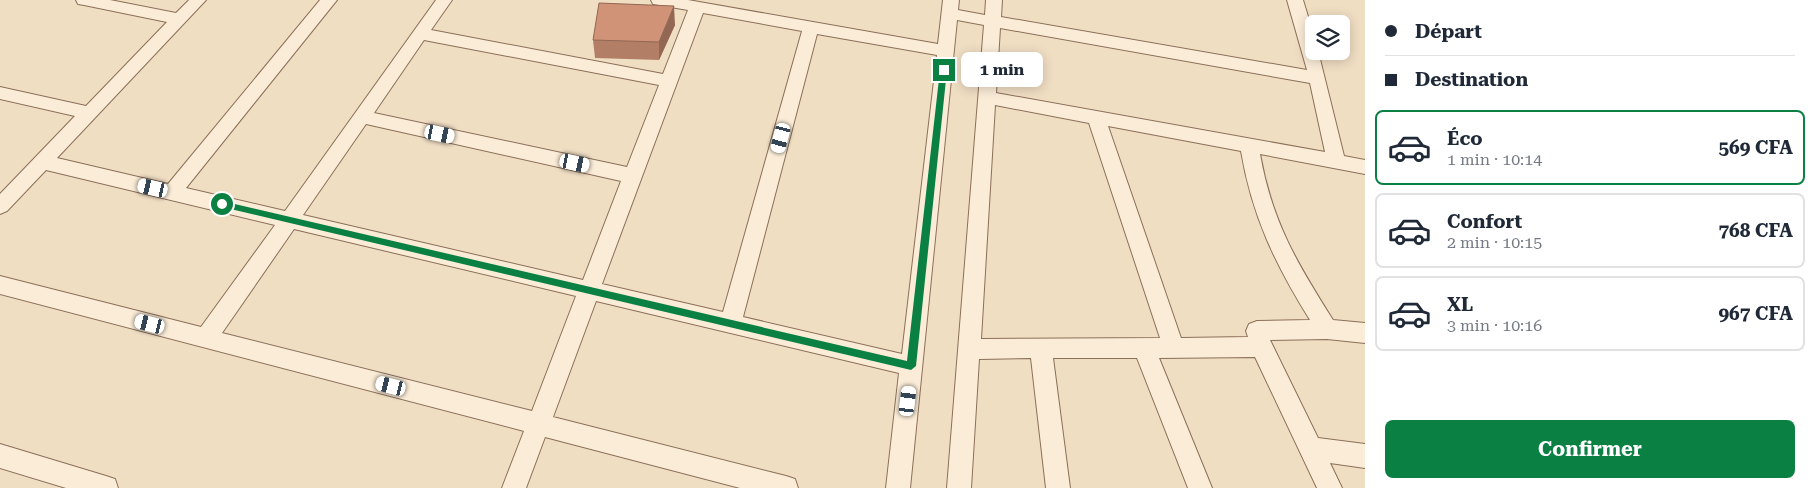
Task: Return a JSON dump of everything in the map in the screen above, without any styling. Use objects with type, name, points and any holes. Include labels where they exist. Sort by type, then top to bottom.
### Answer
[{"type":"street","points":[[84,0],[179,19]]},
{"type":"street","points":[[0,206],[198,0]]},
{"type":"street","points":[[172,192],[330,0]]},
{"type":"street","points":[[206,338],[444,0]]},
{"type":"street","points":[[659,0],[946,51]]},
{"type":"street","points":[[959,488],[994,0]]},
{"type":"street","points":[[1295,0],[1318,78],[1336,162]]},
{"type":"street","points":[[514,488],[697,7]]},
{"type":"street","points":[[898,488],[950,7],[992,21],[1318,78]]},
{"type":"street","points":[[731,323],[811,27]]},
{"type":"street","points":[[421,34],[669,81]]},
{"type":"street","points":[[0,93],[89,113]]},
{"type":"street","points":[[986,97],[1365,167]]},
{"type":"street","points":[[362,117],[633,176]]},
{"type":"street","points":[[1096,117],[1174,348]]},
{"type":"street","points":[[1250,147],[1254,174],[1264,212],[1280,250],[1327,329]]},
{"type":"street","points":[[42,162],[911,366]]},
{"type":"street","points":[[0,285],[786,488]]},
{"type":"street","points":[[1330,488],[1256,335],[1257,332],[1263,330],[1327,329],[1365,333]]},
{"type":"street","points":[[968,349],[1261,347]]},
{"type":"street","points":[[1144,348],[1200,488]]},
{"type":"street","points":[[1041,349],[1058,488]]},
{"type":"street","points":[[1310,448],[1365,456]]},
{"type":"street","points":[[0,456],[106,488]]},
{"type":"building","points":[[599,3],[674,6],[659,42],[593,40]]},
{"type":"route","points":[[222,204],[911,366],[944,70]]}]
